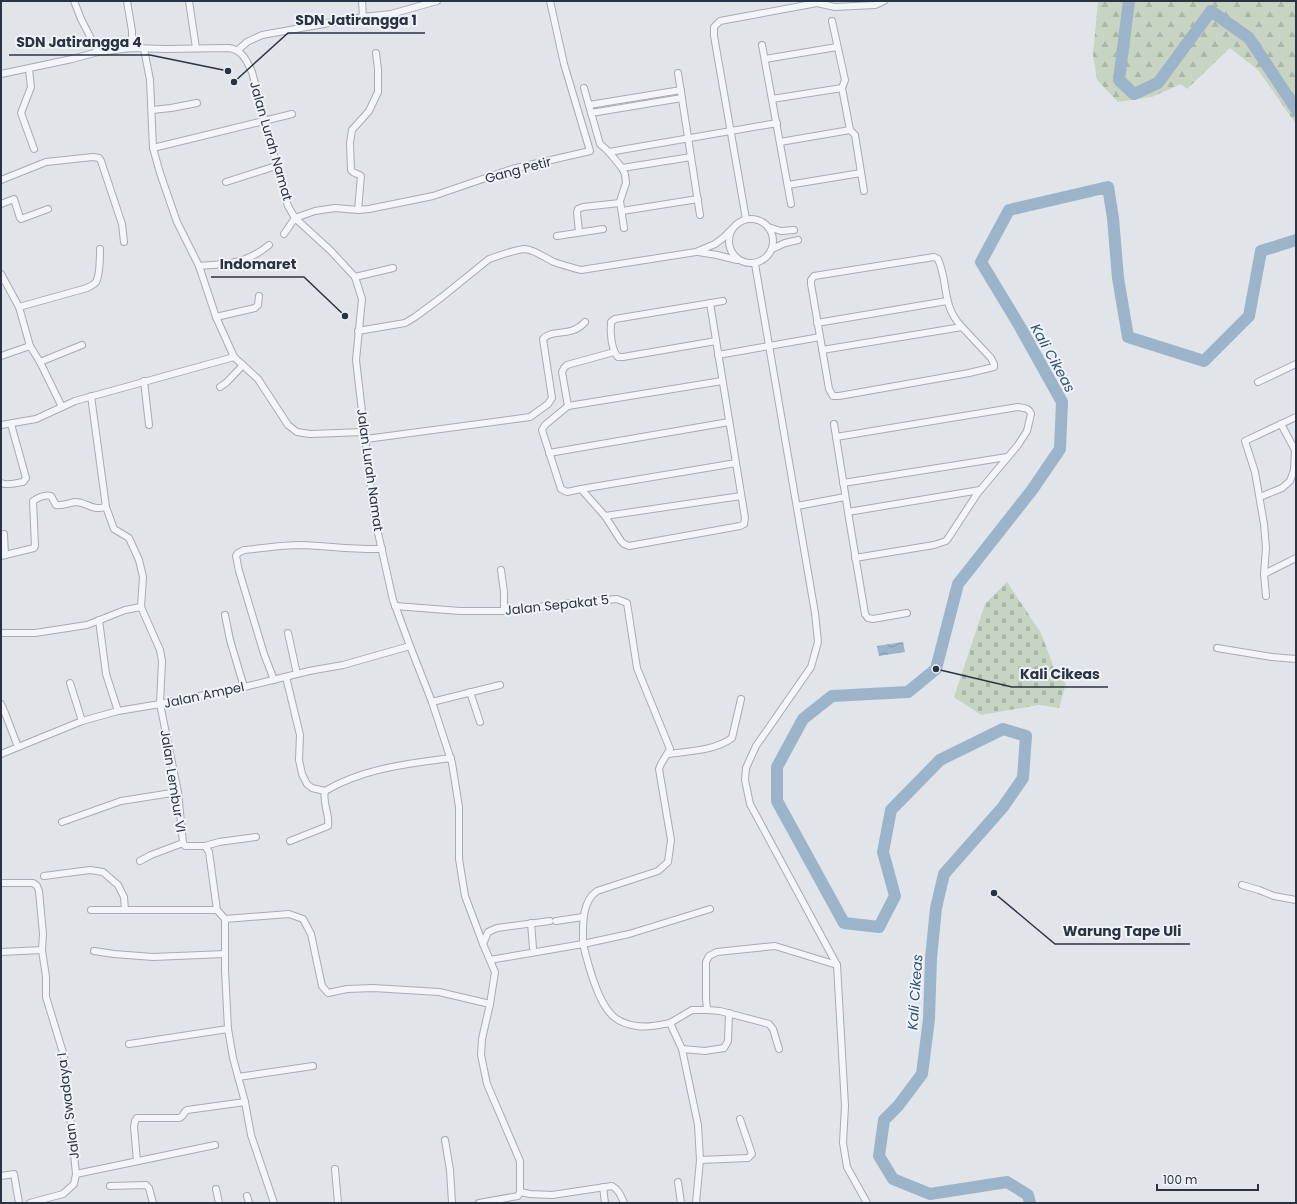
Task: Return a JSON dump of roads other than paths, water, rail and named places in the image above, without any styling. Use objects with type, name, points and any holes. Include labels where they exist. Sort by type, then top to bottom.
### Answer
[{"type":"street","points":[[74,1],[81,19],[98,52]]},
{"type":"street","points":[[128,1],[132,31],[132,48]]},
{"type":"street","points":[[189,1],[196,48]]},
{"type":"street","points":[[362,1],[363,17]]},
{"type":"street","points":[[1,74],[72,60],[98,52],[132,48],[228,48],[238,50],[246,42],[276,31],[391,14],[437,1]]},
{"type":"street","name":"Gang Petir","points":[[295,218],[326,209],[335,208],[358,210],[433,196],[512,169],[590,151],[570,84],[550,1]]},
{"type":"street","points":[[746,219],[714,36],[714,27],[720,21],[817,3],[842,7],[875,6],[884,1]]},
{"type":"street","points":[[832,21],[845,80],[842,88],[850,130],[855,135],[864,191]]},
{"type":"street","points":[[762,45],[791,204]]},
{"type":"street","points":[[765,59],[837,47]]},
{"type":"street","points":[[144,49],[150,80],[153,148],[160,173],[177,222],[199,266],[216,317],[234,357],[258,379],[288,425],[297,432],[310,434],[364,432]]},
{"type":"street","name":"Jalan Lurah Namat","points":[[238,50],[244,57],[252,72],[276,166],[288,206],[295,218],[331,252],[355,278],[362,299],[356,360],[374,515],[395,606],[432,702],[451,758],[459,806],[459,859],[465,896],[495,972],[482,1039],[481,1055],[487,1084],[520,1161],[519,1203]]},
{"type":"street","points":[[358,210],[360,176],[351,170],[350,143],[352,130],[369,111],[378,92],[376,53]]},
{"type":"street","points":[[29,69],[31,87],[21,113],[34,149]]},
{"type":"street","points":[[678,73],[700,214]]},
{"type":"street","points":[[584,88],[600,144],[609,152],[622,168],[626,184],[620,204],[624,228]]},
{"type":"street","points":[[772,99],[842,88]]},
{"type":"street","points":[[589,105],[681,90]]},
{"type":"street","points":[[634,98],[635,106]]},
{"type":"street","points":[[591,113],[682,98]]},
{"type":"street","points":[[152,110],[197,103]]},
{"type":"street","points":[[153,148],[292,114]]},
{"type":"street","points":[[609,152],[777,123]]},
{"type":"street","points":[[780,142],[850,130]]},
{"type":"street","points":[[1,180],[52,161],[93,157],[98,158],[101,161],[122,224],[124,242]]},
{"type":"street","points":[[622,168],[691,157]]},
{"type":"street","points":[[226,182],[276,166]]},
{"type":"street","points":[[788,185],[861,173]]},
{"type":"street","points":[[1,204],[14,199],[21,219],[48,209]]},
{"type":"street","points":[[622,211],[698,199]]},
{"type":"street","points":[[579,232],[578,210],[583,207],[620,204]]},
{"type":"street","points":[[284,234],[295,218]]},
{"type":"street","points":[[358,331],[405,323],[442,297],[489,259],[524,249],[533,251],[554,262],[581,270],[696,252],[715,244],[738,223],[746,219],[754,219],[781,231],[794,230]]},
{"type":"street","points":[[696,252],[738,260],[746,264],[755,264],[768,256],[772,249],[774,241],[768,226]]},
{"type":"street","points":[[557,236],[603,229]]},
{"type":"street","points":[[732,229],[729,237],[729,246],[732,254],[738,260]]},
{"type":"street","points":[[772,249],[785,243],[798,240]]},
{"type":"street","points":[[199,266],[236,263],[269,245]]},
{"type":"street","points":[[19,307],[93,285],[98,275],[100,249]]},
{"type":"street","points":[[934,257],[938,259],[940,264],[947,301],[954,319],[991,358],[994,366],[962,375],[836,396],[832,395],[829,389],[817,322],[811,284],[812,278],[845,271],[934,257]]},
{"type":"street","points":[[755,264],[815,612],[818,642],[811,667],[756,746],[746,768],[745,780],[750,804],[837,965],[845,1106],[843,1143],[847,1167],[867,1203]]},
{"type":"street","points":[[355,278],[393,268]]},
{"type":"street","points":[[1,274],[19,307],[30,346],[40,362],[62,407]]},
{"type":"street","points":[[216,317],[255,308],[258,305],[259,296]]},
{"type":"street","points":[[716,341],[618,357],[614,352],[610,328],[611,322],[614,319],[723,301]]},
{"type":"street","points":[[817,322],[947,301]]},
{"type":"street","points":[[581,488],[605,516],[624,544],[629,546],[740,526],[744,524],[745,518],[710,303]]},
{"type":"street","points":[[366,439],[530,417],[548,404],[552,398],[543,339],[548,335],[580,328],[585,322]]},
{"type":"street","points":[[822,350],[962,327]]},
{"type":"street","points":[[718,355],[820,337]]},
{"type":"street","points":[[40,362],[82,344]]},
{"type":"street","points":[[1,356],[30,346]]},
{"type":"street","points":[[568,406],[562,372],[564,368],[567,365],[614,352]]},
{"type":"street","points":[[1,425],[36,419],[75,401],[234,357]]},
{"type":"street","points":[[1258,382],[1296,364]]},
{"type":"street","points":[[220,387],[243,365]]},
{"type":"street","points":[[144,381],[149,425]]},
{"type":"street","points":[[722,381],[568,406],[545,425],[542,430],[561,488],[563,491],[567,492],[581,488],[736,463]]},
{"type":"street","points":[[1,633],[35,633],[86,626],[126,610],[141,607],[143,576],[139,560],[130,538],[114,529],[106,507],[92,396]]},
{"type":"street","points":[[836,438],[1018,407],[1026,408],[1030,410],[1032,414],[1026,431],[1018,445],[980,490],[946,541],[934,545],[855,558]]},
{"type":"street","points":[[1266,596],[1264,574],[1266,548],[1264,524],[1253,464],[1245,441],[1296,417]]},
{"type":"street","points":[[549,453],[729,422]]},
{"type":"street","points":[[1,483],[23,482],[26,478],[11,424]]},
{"type":"street","points":[[834,424],[865,614],[868,618],[873,618],[907,613]]},
{"type":"street","points":[[1260,497],[1282,488],[1290,481],[1294,470],[1295,450],[1281,424]]},
{"type":"street","points":[[843,484],[1007,457]]},
{"type":"street","points":[[848,512],[980,490]]},
{"type":"street","points":[[4,534],[3,555],[34,548],[34,501],[47,495],[51,496],[56,505],[76,502],[99,509],[106,507]]},
{"type":"street","points":[[605,516],[741,496]]},
{"type":"street","points":[[797,506],[845,497]]},
{"type":"street","points":[[274,680],[264,654],[239,571],[236,556],[244,550],[291,545],[382,549]]},
{"type":"street","points":[[1264,574],[1296,558]]},
{"type":"street","points":[[501,570],[504,592],[504,611]]},
{"type":"street","name":"Jalan Sepakat 5","points":[[395,606],[460,612],[504,611],[618,599],[627,603],[637,668],[670,750],[668,754]]},
{"type":"street","name":"Jalan Lembur VI","points":[[141,607],[160,650],[162,661],[160,704],[178,792],[183,843],[185,846],[205,846],[219,842],[256,837]]},
{"type":"street","points":[[225,615],[230,640],[244,687]]},
{"type":"street","points":[[99,620],[106,674],[118,711]]},
{"type":"street","points":[[288,633],[297,674]]},
{"type":"street","name":"Jalan Ampel","points":[[1,754],[82,721],[118,711],[244,687],[343,665],[410,646]]},
{"type":"street","points":[[1217,648],[1272,657],[1296,659]]},
{"type":"street","points":[[286,677],[300,736],[299,760],[302,774],[307,784],[312,788],[325,790],[374,770],[398,765],[451,758]]},
{"type":"street","points":[[70,683],[82,721]]},
{"type":"street","points":[[432,702],[500,685]]},
{"type":"street","points":[[470,692],[480,722]]},
{"type":"street","points":[[741,699],[732,738],[723,744],[711,748],[668,754],[661,764],[659,769],[671,840],[668,862],[658,871],[591,895],[583,917],[583,944],[592,976],[603,1003],[613,1017],[624,1023],[637,1026],[650,1026],[670,1023],[692,1010],[720,1011],[769,1024],[773,1028],[779,1049]]},
{"type":"street","points":[[1,704],[18,747]]},
{"type":"street","points":[[290,841],[328,826],[329,822],[323,797],[325,790]]},
{"type":"street","points":[[62,822],[121,801],[178,792]]},
{"type":"street","points":[[140,862],[151,855],[183,843]]},
{"type":"street","points":[[205,846],[208,852],[217,910],[224,919],[228,1029],[233,1058],[245,1102],[251,1135],[274,1203]]},
{"type":"street","points":[[44,876],[90,870],[103,872],[118,885],[124,896],[125,910]]},
{"type":"street","name":"Jalan Swadaya I","points":[[1,883],[33,883],[37,886],[39,891],[43,934],[42,950],[46,977],[46,997],[64,1056],[76,1174],[74,1184],[62,1194],[30,1203]]},
{"type":"street","points":[[1242,885],[1274,896],[1296,900]]},
{"type":"street","points":[[490,960],[583,944],[629,934],[710,909]]},
{"type":"street","points":[[91,910],[217,910]]},
{"type":"street","points":[[224,919],[289,914],[303,919],[311,934],[322,986],[328,993],[347,989],[373,988],[439,992],[490,1004]]},
{"type":"street","points":[[483,944],[488,932],[496,928],[583,917]]},
{"type":"street","points":[[531,923],[533,948]]},
{"type":"street","points":[[707,1010],[706,962],[709,956],[717,952],[775,946],[837,965]]},
{"type":"street","points":[[1,952],[42,950]]},
{"type":"street","points":[[94,951],[153,957],[225,954]]},
{"type":"street","points":[[682,1049],[705,1051],[724,1048],[728,1041],[729,1013]]},
{"type":"street","points":[[670,1023],[682,1049],[698,1125],[700,1160],[696,1203]]},
{"type":"street","points":[[128,1044],[228,1029]]},
{"type":"street","points":[[238,1077],[313,1066]]},
{"type":"street","points":[[137,1161],[134,1127],[135,1120],[137,1118],[179,1118],[182,1117],[187,1110],[245,1102]]},
{"type":"street","points":[[700,1160],[748,1158],[752,1154],[740,1119]]},
{"type":"street","points":[[445,1140],[450,1170],[452,1203]]},
{"type":"street","points":[[76,1174],[215,1145]]},
{"type":"street","points":[[335,1169],[338,1203]]},
{"type":"street","points":[[1,1176],[14,1174],[19,1203]]},
{"type":"street","points":[[678,1182],[680,1203]]},
{"type":"street","points":[[110,1186],[146,1185],[149,1188],[153,1203]]},
{"type":"street","points":[[479,1203],[519,1194],[552,1195],[612,1186],[616,1188],[624,1203]]},
{"type":"street","points":[[603,1187],[605,1203]]},
{"type":"street","points":[[216,1189],[219,1203]]},
{"type":"street","points":[[247,1196],[249,1203]]},
{"type":"water","points":[[903,642],[905,652],[879,656],[877,646]]},
{"type":"waterway","name":"Kali Cikeas","points":[[1129,1],[1119,80],[1134,94],[1158,83],[1211,11],[1249,38],[1296,109]]},
{"type":"waterway","name":"Kali Cikeas","points":[[1030,1203],[1028,1195],[1007,1182],[930,1194],[893,1179],[879,1156],[884,1120],[898,1106],[922,1074],[929,1019],[931,958],[936,908],[944,874],[1003,807],[1023,778],[1026,736],[1003,729],[940,760],[891,810],[883,852],[895,896],[879,927],[844,923],[777,801],[777,767],[803,719],[832,696],[908,692],[936,669],[958,584],[1032,490],[1060,449],[1062,402],[1019,325],[981,262],[1009,210],[1108,187],[1113,218],[1118,278],[1128,337],[1204,361],[1249,316],[1261,251],[1296,240]]},
{"type":"place","name":"SDN Jatirangga 4","points":[[228,71]]},
{"type":"place","name":"SDN Jatirangga 1","points":[[234,82]]},
{"type":"place","name":"Indomaret","points":[[345,316]]},
{"type":"place","name":"Kali Cikeas","points":[[936,669]]},
{"type":"place","name":"Warung Tape Uli","points":[[994,893]]}]
